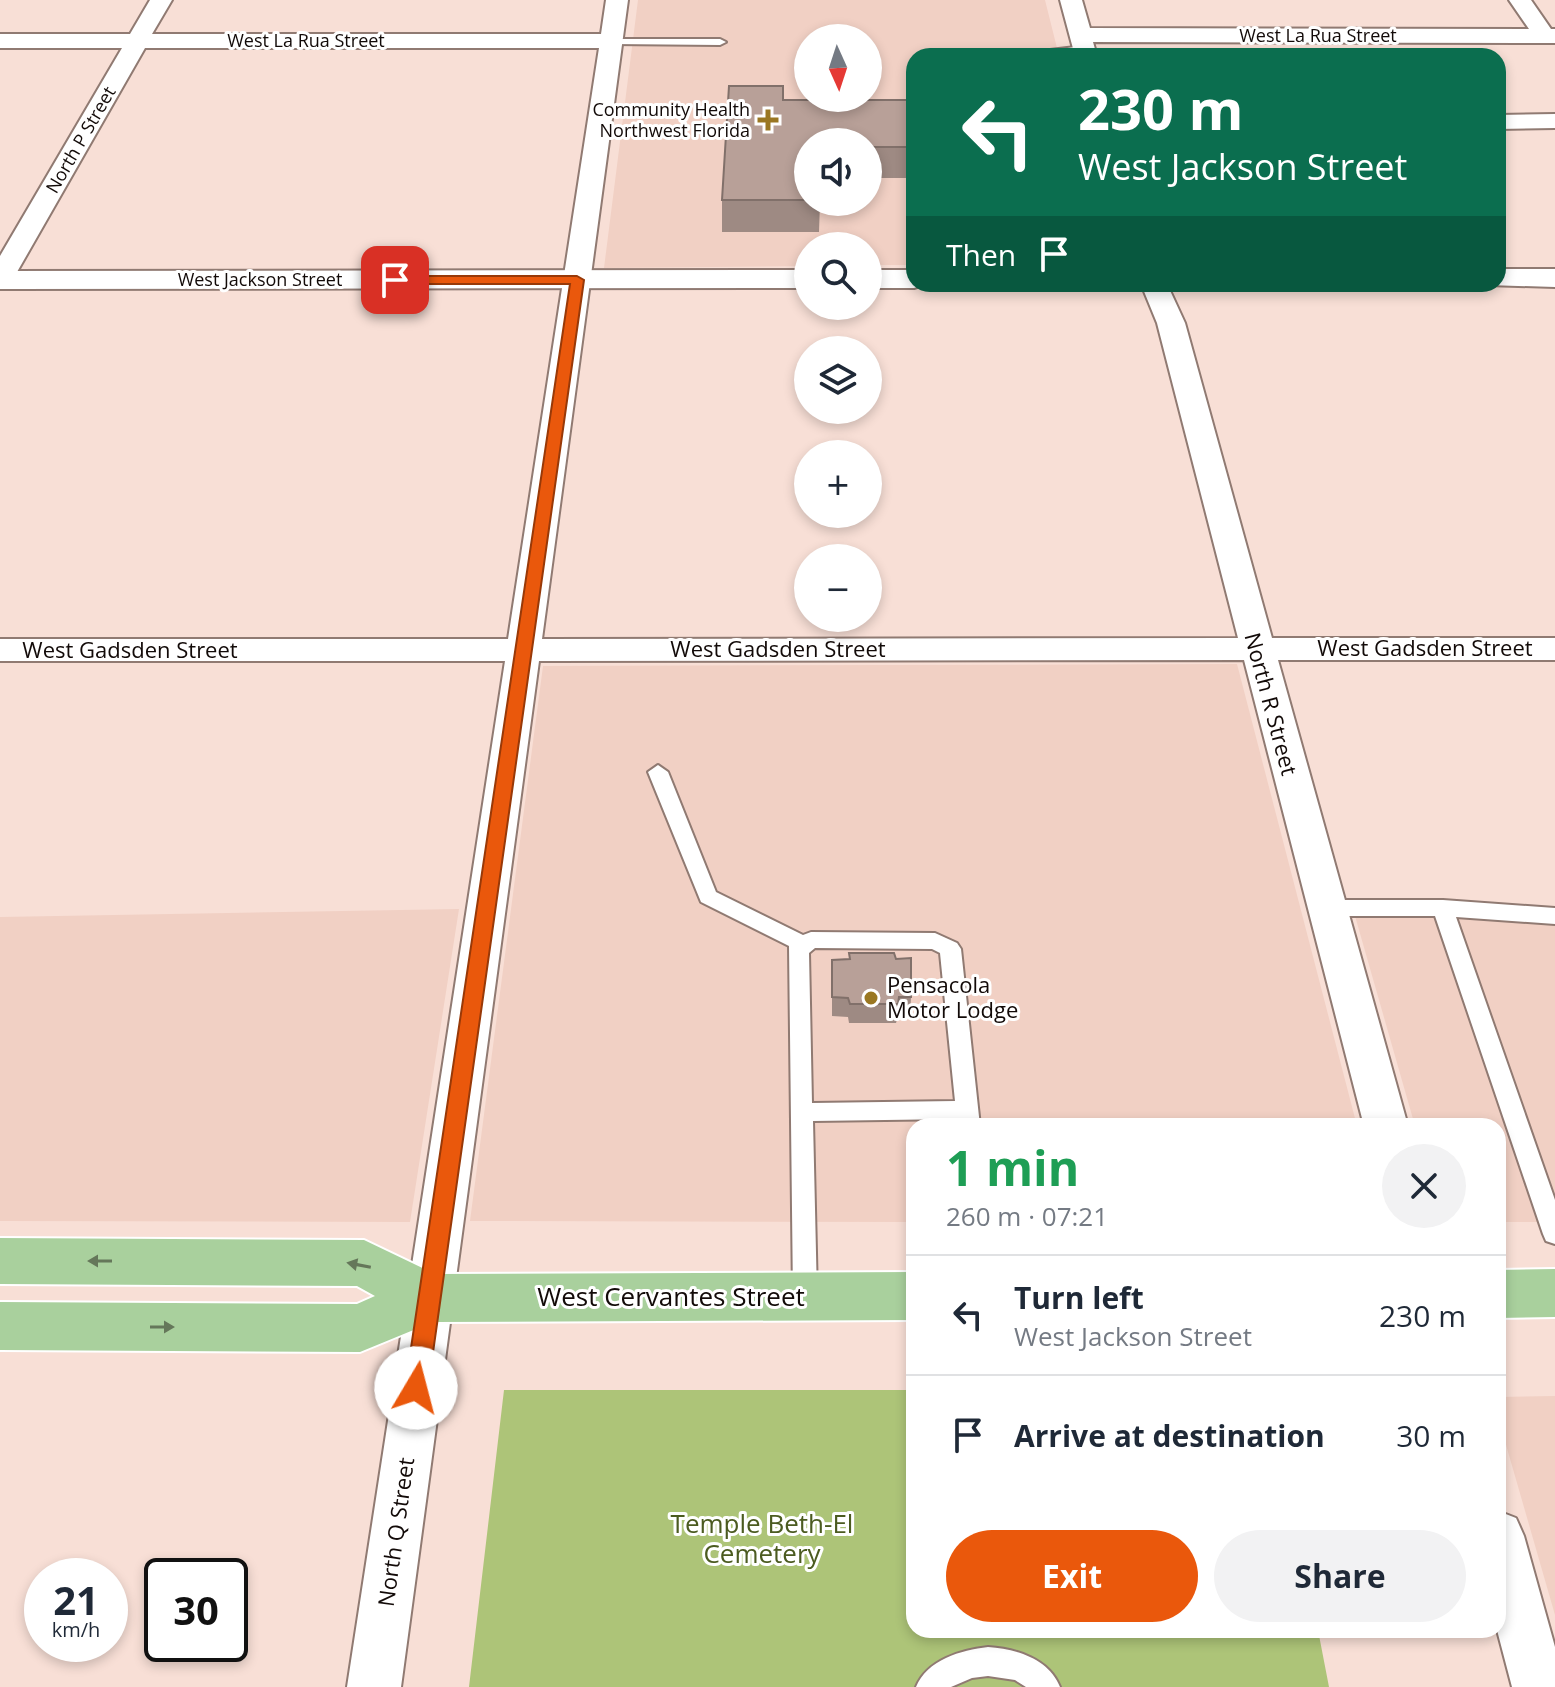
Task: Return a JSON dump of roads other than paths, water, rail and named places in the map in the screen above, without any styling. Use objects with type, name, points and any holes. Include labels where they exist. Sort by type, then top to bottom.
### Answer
[{"type":"main road","name":"West Cervantes Street","points":[[0,1261],[364,1263],[429,1298]]},
{"type":"main road","points":[[1506,1294],[1555,1293]]},
{"type":"main road","name":"West Cervantes Street","points":[[0,1326],[360,1328],[429,1298],[906,1296]]},
{"type":"street","name":"North P Street","points":[[0,280],[161,0]]},
{"type":"street","name":"North Q Street","points":[[374,1687],[617,0]]},
{"type":"street","points":[[1071,0],[1083,47]]},
{"type":"street","points":[[1520,0],[1550,36]]},
{"type":"street","name":"West La Rua Street","points":[[1083,47],[1550,36]]},
{"type":"street","name":"West La Rua Street","points":[[0,41],[611,41]]},
{"type":"street","points":[[1506,122],[1555,121]]},
{"type":"street","points":[[1506,278],[1555,278]]},
{"type":"street","name":"West Jackson Street","points":[[0,280],[794,279]]},
{"type":"street","points":[[882,279],[906,279]]},
{"type":"street","name":"North R Street","points":[[1157,292],[1171,323],[1255,648],[1384,1118]]},
{"type":"street","name":"West Gadsden Street","points":[[0,650],[1555,649]]},
{"type":"street","points":[[1506,1565],[1539,1687]]},
{"type":"lane","points":[[611,41],[720,42]]},
{"type":"lane","points":[[658,772],[708,897],[805,945]]},
{"type":"lane","points":[[1327,908],[1443,908],[1555,916]]},
{"type":"lane","points":[[1443,908],[1555,1234]]},
{"type":"lane","points":[[801,1112],[968,1118],[950,949],[935,941],[811,940],[798,950],[801,1112],[805,1296]]},
{"type":"lane","points":[[930,1687],[953,1669],[981,1660],[1015,1666],[1040,1679],[1046,1687]]},
{"type":"place","name":"Community Health Northwest Florida","points":[[768,120]]},
{"type":"place","name":"Pensacola Motor Lodge","points":[[871,998]]},
{"type":"park label","name":"Temple Beth-El Cemetery","points":[[762,1539]]}]
